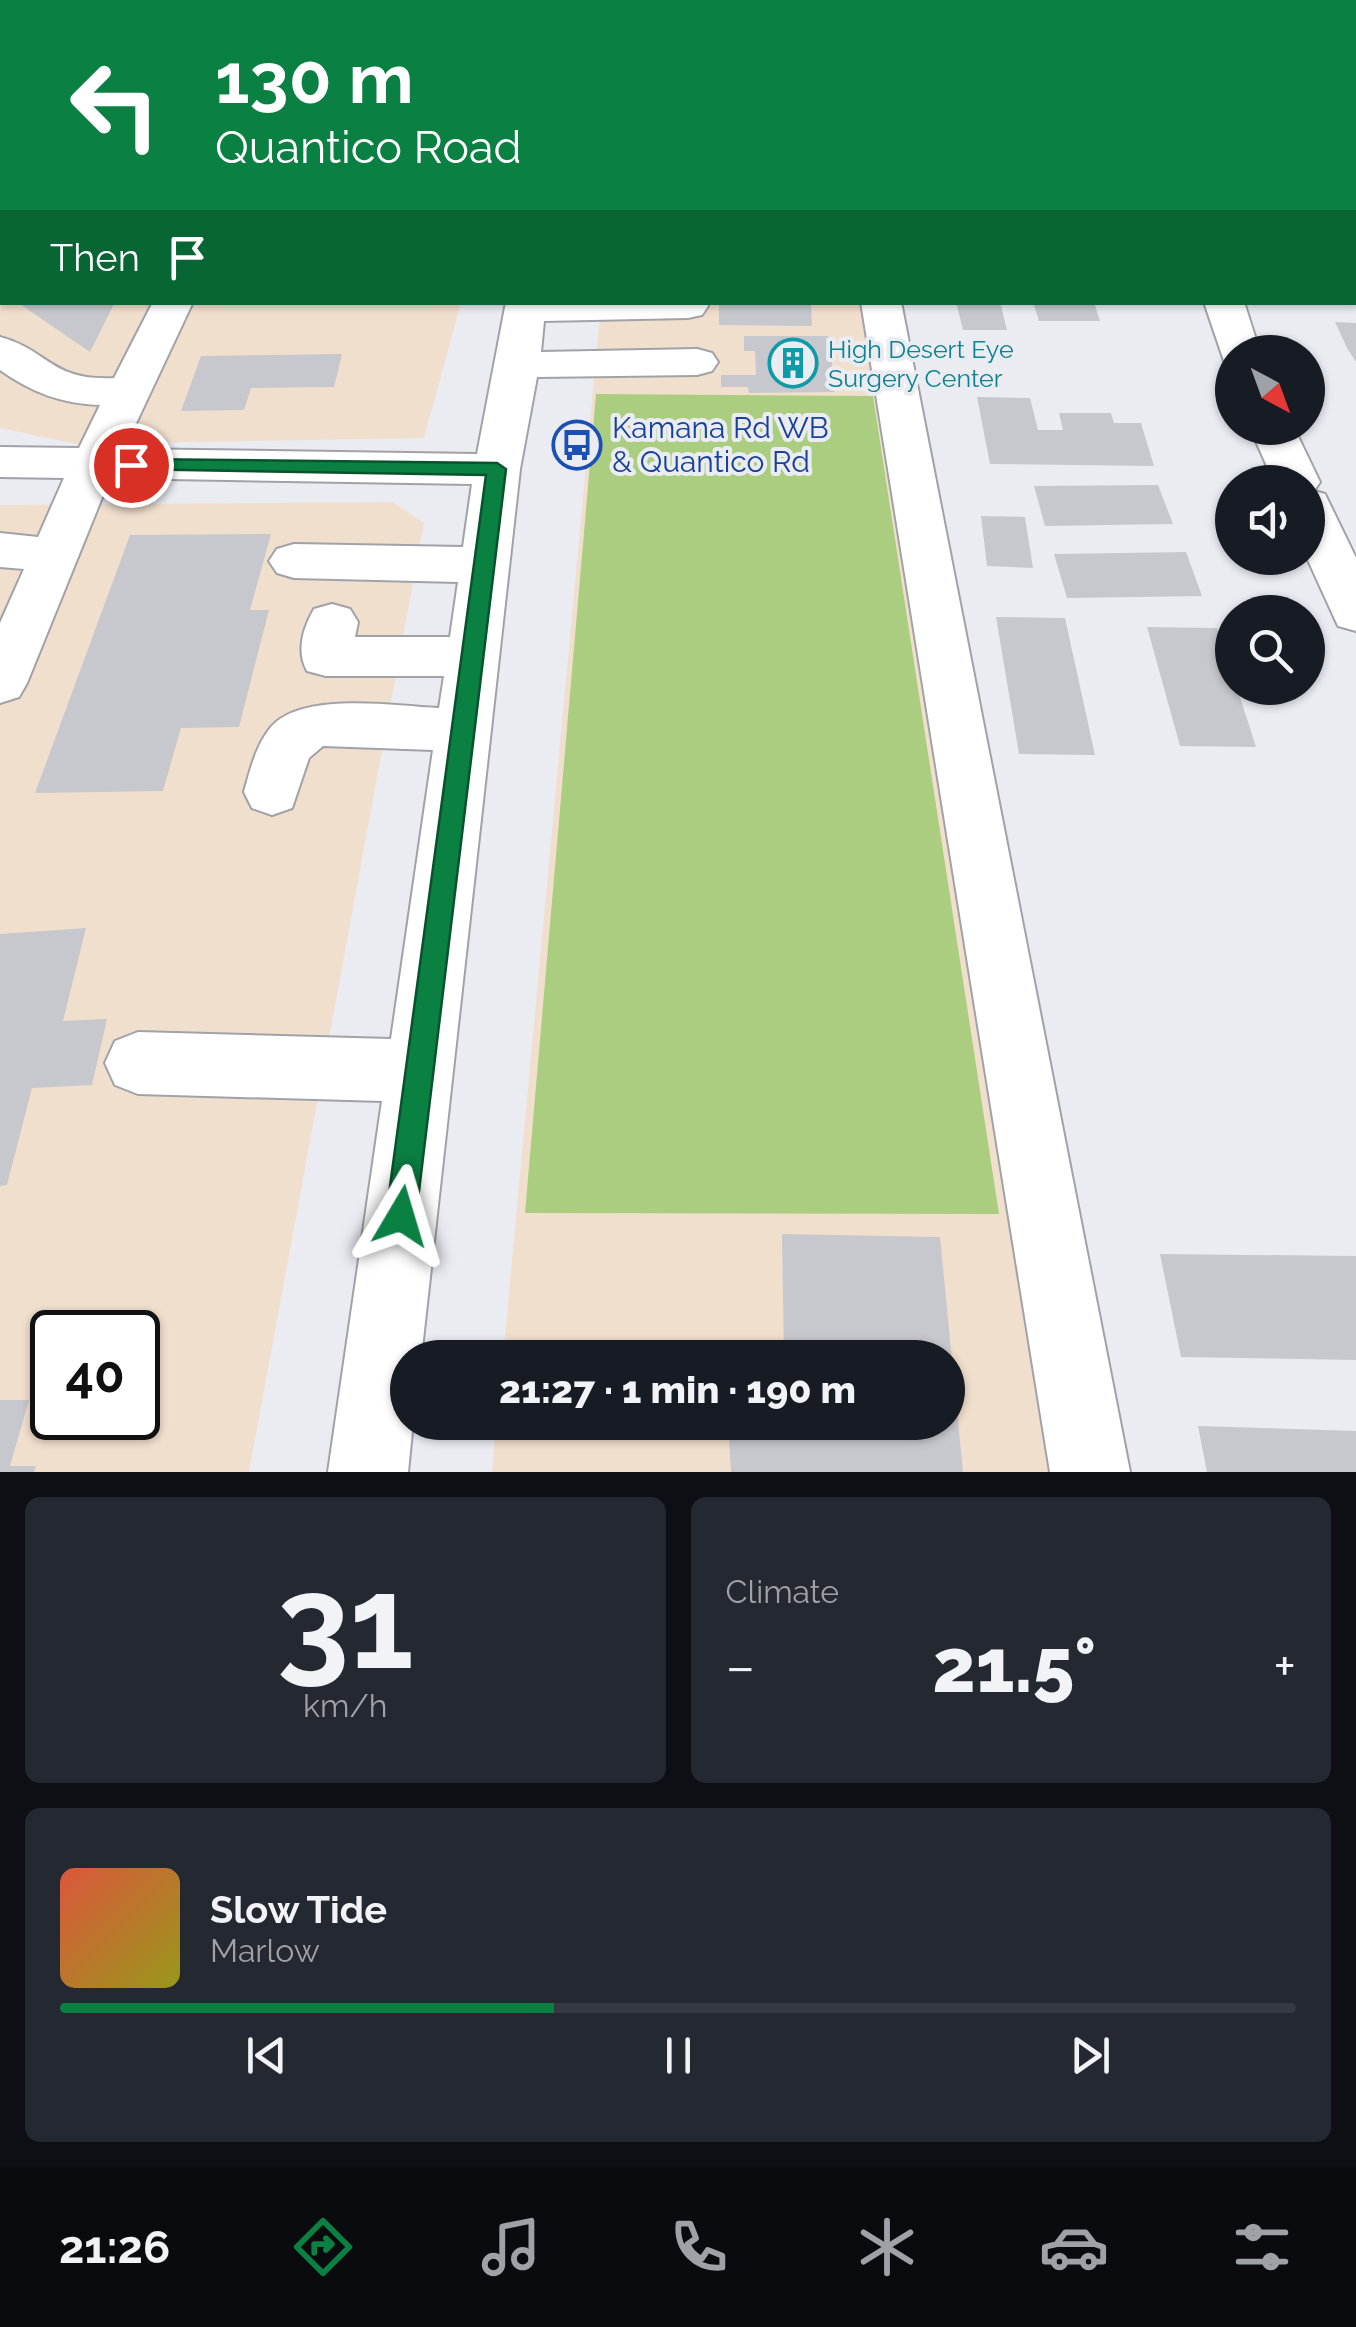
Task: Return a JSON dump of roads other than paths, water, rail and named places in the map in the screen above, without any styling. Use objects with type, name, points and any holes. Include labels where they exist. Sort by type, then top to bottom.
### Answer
[{"type":"street","points":[[0,683],[93,465],[172,305]]},
{"type":"street","points":[[882,305],[1090,1472]]},
{"type":"street","points":[[1225,305],[1234,335]]},
{"type":"street","points":[[368,1472],[497,469],[526,306],[688,306]]},
{"type":"street","points":[[0,350],[44,381],[67,391],[129,391]]},
{"type":"street","points":[[518,365],[697,362]]},
{"type":"street","points":[[0,462],[497,469]]},
{"type":"street","points":[[1325,527],[1356,613]]},
{"type":"street","points":[[0,550],[55,555]]},
{"type":"street","points":[[294,561],[484,565]]},
{"type":"street","points":[[326,657],[472,656]]},
{"type":"street","points":[[272,792],[284,744],[298,731],[319,725],[463,730]]},
{"type":"street","points":[[138,1063],[420,1070]]},
{"type":"place","name":"High Desert Eye Surgery Center","points":[[793,363]]},
{"type":"place","name":"Kamana Rd WB & Quantico Rd","points":[[577,445]]}]
